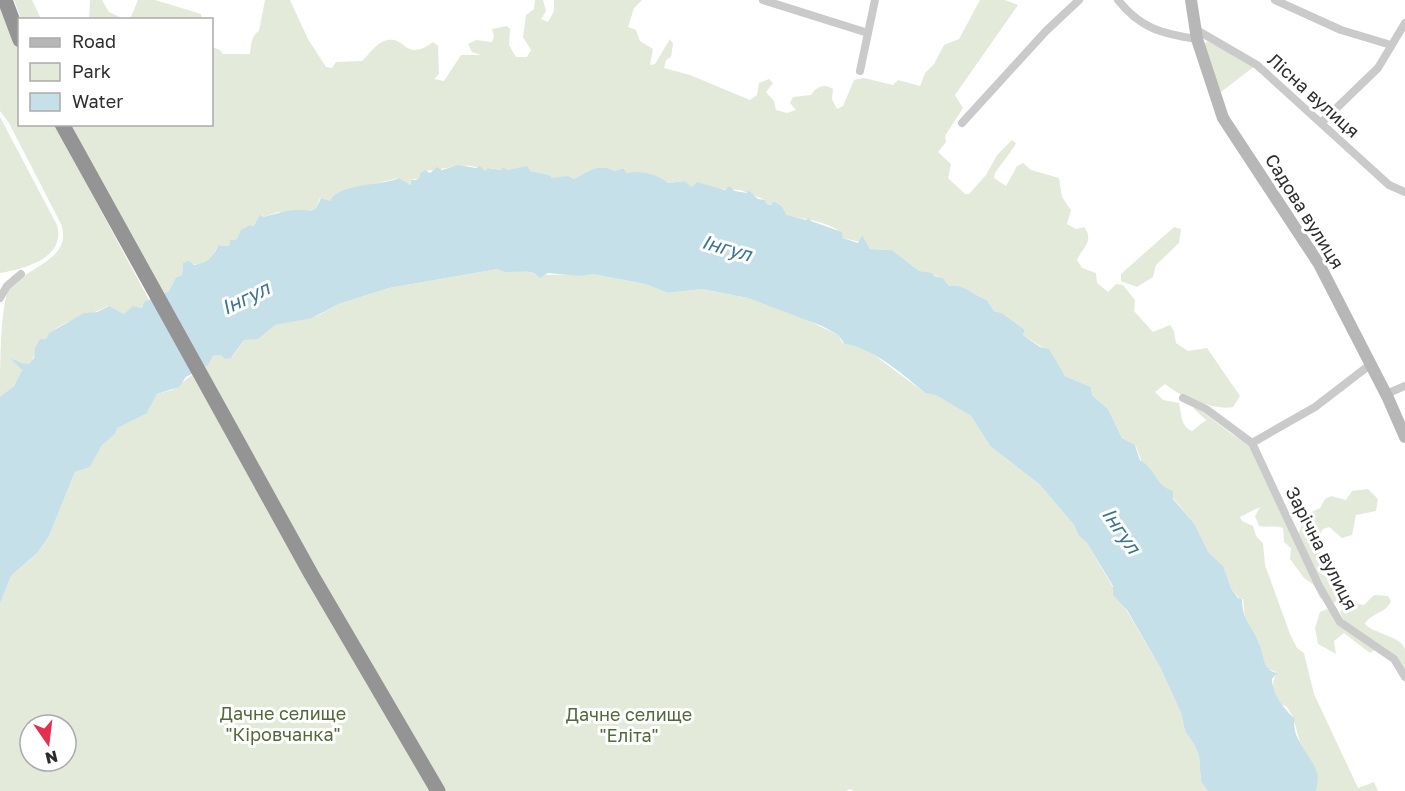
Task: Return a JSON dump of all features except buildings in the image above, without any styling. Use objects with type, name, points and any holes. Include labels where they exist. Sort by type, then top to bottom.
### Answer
[{"type":"highway","points":[[4,0],[18,35]]},
{"type":"highway","points":[[63,126],[203,381],[438,791]]},
{"type":"street","points":[[763,0],[868,33]]},
{"type":"street","points":[[860,72],[875,0]]},
{"type":"street","points":[[962,123],[1046,31],[1079,0]]},
{"type":"street","name":"Лісна вулиця","points":[[1118,0],[1137,21],[1147,27],[1196,34],[1257,65],[1389,185],[1405,192]]},
{"type":"street","name":"Садова вулиця","points":[[1191,0],[1196,34],[1223,118],[1307,242],[1371,364],[1405,437]]},
{"type":"street","points":[[1275,0],[1341,30],[1391,45]]},
{"type":"street","points":[[1322,123],[1378,68],[1405,23]]},
{"type":"street","points":[[1391,45],[1405,35]]},
{"type":"street","points":[[0,298],[7,286],[21,274]]},
{"type":"street","points":[[1252,443],[1315,407],[1371,364]]},
{"type":"street","points":[[1386,394],[1405,386]]},
{"type":"street","name":"Зарічна вулиця","points":[[1183,399],[1206,409],[1252,443],[1319,586],[1340,622],[1394,659],[1405,677]]},
{"type":"green space","points":[[0,0],[18,46],[18,126],[56,126],[149,300],[144,302],[142,308],[136,307],[124,314],[108,306],[57,328],[46,339],[39,341],[32,361],[25,365],[16,364],[22,369],[19,377],[11,389],[0,397],[2,327],[8,291],[15,283],[54,255],[63,237],[61,224],[9,123],[0,111]]},
{"type":"green space","points":[[14,0],[32,0],[41,18],[21,18]]},
{"type":"green space","points":[[90,0],[102,0],[109,12],[122,18],[89,18]]},
{"type":"green space","points":[[138,0],[155,0],[201,14],[202,18],[130,18]]},
{"type":"green space","points":[[265,0],[290,0],[308,39],[326,67],[332,68],[336,62],[362,61],[376,46],[387,40],[398,41],[406,47],[417,50],[433,42],[438,46],[439,74],[434,79],[444,81],[461,55],[481,55],[472,52],[468,44],[476,40],[492,42],[494,37],[492,29],[507,26],[510,29],[509,45],[516,57],[527,57],[531,50],[523,37],[526,15],[534,9],[535,0],[543,0],[546,11],[541,19],[548,22],[554,11],[554,0],[642,0],[634,8],[628,27],[636,30],[640,41],[653,49],[650,65],[655,64],[670,39],[673,44],[671,57],[666,60],[664,68],[690,75],[750,100],[757,95],[759,83],[769,79],[773,83],[766,92],[774,101],[776,110],[787,113],[796,110],[790,103],[793,97],[811,95],[823,86],[833,89],[832,99],[837,109],[843,106],[854,80],[864,78],[893,85],[898,80],[920,86],[925,73],[934,64],[944,45],[959,39],[980,0],[1005,0],[1018,5],[955,95],[963,108],[945,136],[946,142],[938,152],[951,164],[948,178],[965,194],[969,194],[986,175],[997,155],[1012,140],[1016,143],[995,173],[994,178],[1006,186],[1017,166],[1023,163],[1031,170],[1059,178],[1062,197],[1071,210],[1067,224],[1076,229],[1084,227],[1087,232],[1088,240],[1077,260],[1082,268],[1096,273],[1097,283],[1108,292],[1116,284],[1123,285],[1135,300],[1134,311],[1153,332],[1170,325],[1174,331],[1176,343],[1188,351],[1207,348],[1240,396],[1233,407],[1225,408],[1198,401],[1165,384],[1155,392],[1163,400],[1179,403],[1183,423],[1188,429],[1192,431],[1206,420],[1194,409],[1195,406],[1233,435],[1248,443],[1299,533],[1305,515],[1320,508],[1325,499],[1331,496],[1346,500],[1352,491],[1368,489],[1378,499],[1376,511],[1356,515],[1352,535],[1342,538],[1329,527],[1323,529],[1320,534],[1321,574],[1328,578],[1334,589],[1344,590],[1347,594],[1332,604],[1320,598],[1314,585],[1304,578],[1290,559],[1291,548],[1284,542],[1283,528],[1259,526],[1255,516],[1260,507],[1240,517],[1242,521],[1253,526],[1256,536],[1263,543],[1265,565],[1290,634],[1297,648],[1304,653],[1314,694],[1358,788],[1374,782],[1378,791],[1316,791],[1318,778],[1300,743],[1293,717],[1287,707],[1281,704],[1272,688],[1276,672],[1268,669],[1262,658],[1259,642],[1245,620],[1243,599],[1239,598],[1231,588],[1223,567],[1209,553],[1194,523],[1141,460],[1136,446],[1122,438],[1108,409],[1092,395],[1091,387],[1065,376],[1048,351],[1023,335],[1025,330],[1002,313],[994,311],[987,300],[959,286],[949,286],[943,278],[919,271],[892,250],[870,249],[861,235],[860,242],[843,238],[842,233],[830,226],[788,216],[782,206],[773,201],[771,205],[767,204],[765,200],[740,190],[692,187],[685,181],[668,183],[649,174],[627,173],[623,168],[615,171],[599,168],[576,179],[552,178],[550,175],[531,171],[528,167],[508,170],[503,167],[501,170],[489,168],[485,171],[463,166],[423,171],[420,173],[420,178],[411,180],[409,185],[399,178],[343,191],[328,202],[320,198],[316,208],[311,211],[278,212],[264,217],[262,215],[254,226],[251,225],[237,239],[230,240],[229,246],[218,245],[213,257],[200,265],[183,263],[182,275],[176,277],[169,291],[161,295],[70,126],[213,126],[213,47],[223,54],[250,54],[253,38],[259,31]]},
{"type":"green space","points":[[1207,41],[1255,66],[1217,95],[1204,45]]},
{"type":"green space","points":[[0,117],[57,225],[58,236],[50,254],[41,260],[0,273]]},
{"type":"green space","points":[[1174,227],[1181,229],[1179,243],[1156,265],[1153,277],[1137,287],[1121,281],[1121,274]]},
{"type":"green space","name":"Дачне селище \"Еліта\"","points":[[498,269],[522,270],[538,275],[594,274],[645,284],[668,293],[702,289],[748,298],[797,315],[838,335],[842,342],[869,351],[925,393],[936,394],[971,416],[990,446],[1039,484],[1074,525],[1078,535],[1087,543],[1161,669],[1181,713],[1185,731],[1199,756],[1201,782],[1208,791],[853,791],[851,789],[845,791],[442,791],[202,369],[213,356],[221,355],[224,359],[233,356],[244,340],[254,339],[275,325],[317,316],[339,304],[389,288]]},
{"type":"green space","name":"Дачне селище \"Кіровчанка\"","points":[[192,375],[433,791],[0,791],[0,604],[11,576],[38,552],[49,536],[75,472],[90,467],[102,444],[115,434],[116,428],[144,415],[157,394],[172,390]]},
{"type":"green space","points":[[1374,595],[1388,596],[1391,601],[1386,609],[1367,620],[1365,624],[1403,645],[1405,673],[1385,648],[1379,647],[1370,653],[1344,633],[1334,641],[1336,654],[1318,644],[1315,628],[1320,612],[1327,609],[1345,622],[1340,612],[1347,602],[1364,605]]},
{"type":"water","name":"Інгул","points":[[458,165],[476,168],[480,166],[485,171],[488,168],[501,170],[503,167],[508,170],[527,166],[531,171],[550,175],[552,178],[568,176],[574,179],[599,168],[604,167],[615,171],[623,168],[627,173],[649,174],[668,183],[685,181],[692,187],[697,182],[725,190],[729,186],[735,191],[747,193],[748,190],[758,199],[765,200],[767,204],[771,205],[773,201],[782,206],[787,215],[806,220],[809,218],[811,221],[842,232],[843,238],[858,243],[862,235],[870,249],[892,250],[919,271],[932,273],[934,276],[943,278],[949,286],[959,286],[987,300],[994,311],[1002,313],[1025,330],[1023,335],[1040,347],[1049,349],[1065,376],[1091,387],[1092,395],[1108,409],[1122,438],[1135,445],[1140,460],[1149,467],[1163,485],[1173,491],[1173,499],[1194,523],[1209,553],[1223,566],[1231,588],[1238,598],[1242,599],[1242,607],[1257,637],[1264,661],[1269,669],[1277,673],[1272,679],[1274,690],[1283,706],[1295,719],[1296,734],[1316,770],[1318,777],[1316,791],[1208,791],[1201,782],[1199,756],[1185,731],[1181,713],[1161,669],[1127,610],[1113,595],[1113,586],[1087,543],[1078,535],[1074,525],[1039,484],[990,446],[971,416],[936,395],[925,393],[888,363],[866,351],[845,344],[838,335],[822,326],[748,298],[702,289],[668,293],[645,284],[593,274],[580,276],[548,273],[540,278],[530,272],[508,272],[498,269],[389,288],[339,304],[312,318],[275,325],[258,339],[244,340],[231,358],[224,359],[221,355],[213,356],[208,365],[186,377],[179,387],[157,394],[146,414],[117,428],[115,434],[102,445],[90,467],[75,472],[49,536],[38,552],[11,576],[0,604],[0,397],[14,386],[22,370],[11,359],[26,364],[31,362],[40,339],[46,339],[49,333],[84,313],[97,312],[109,306],[124,314],[133,306],[142,308],[144,302],[169,291],[176,277],[182,275],[183,263],[189,261],[194,265],[206,261],[215,253],[218,245],[229,246],[230,240],[237,239],[241,230],[250,225],[254,226],[260,215],[264,217],[293,210],[311,211],[316,208],[321,198],[330,201],[335,195],[351,188],[399,178],[410,185],[411,180],[416,180],[425,170],[430,173],[437,167],[442,170]]}]
